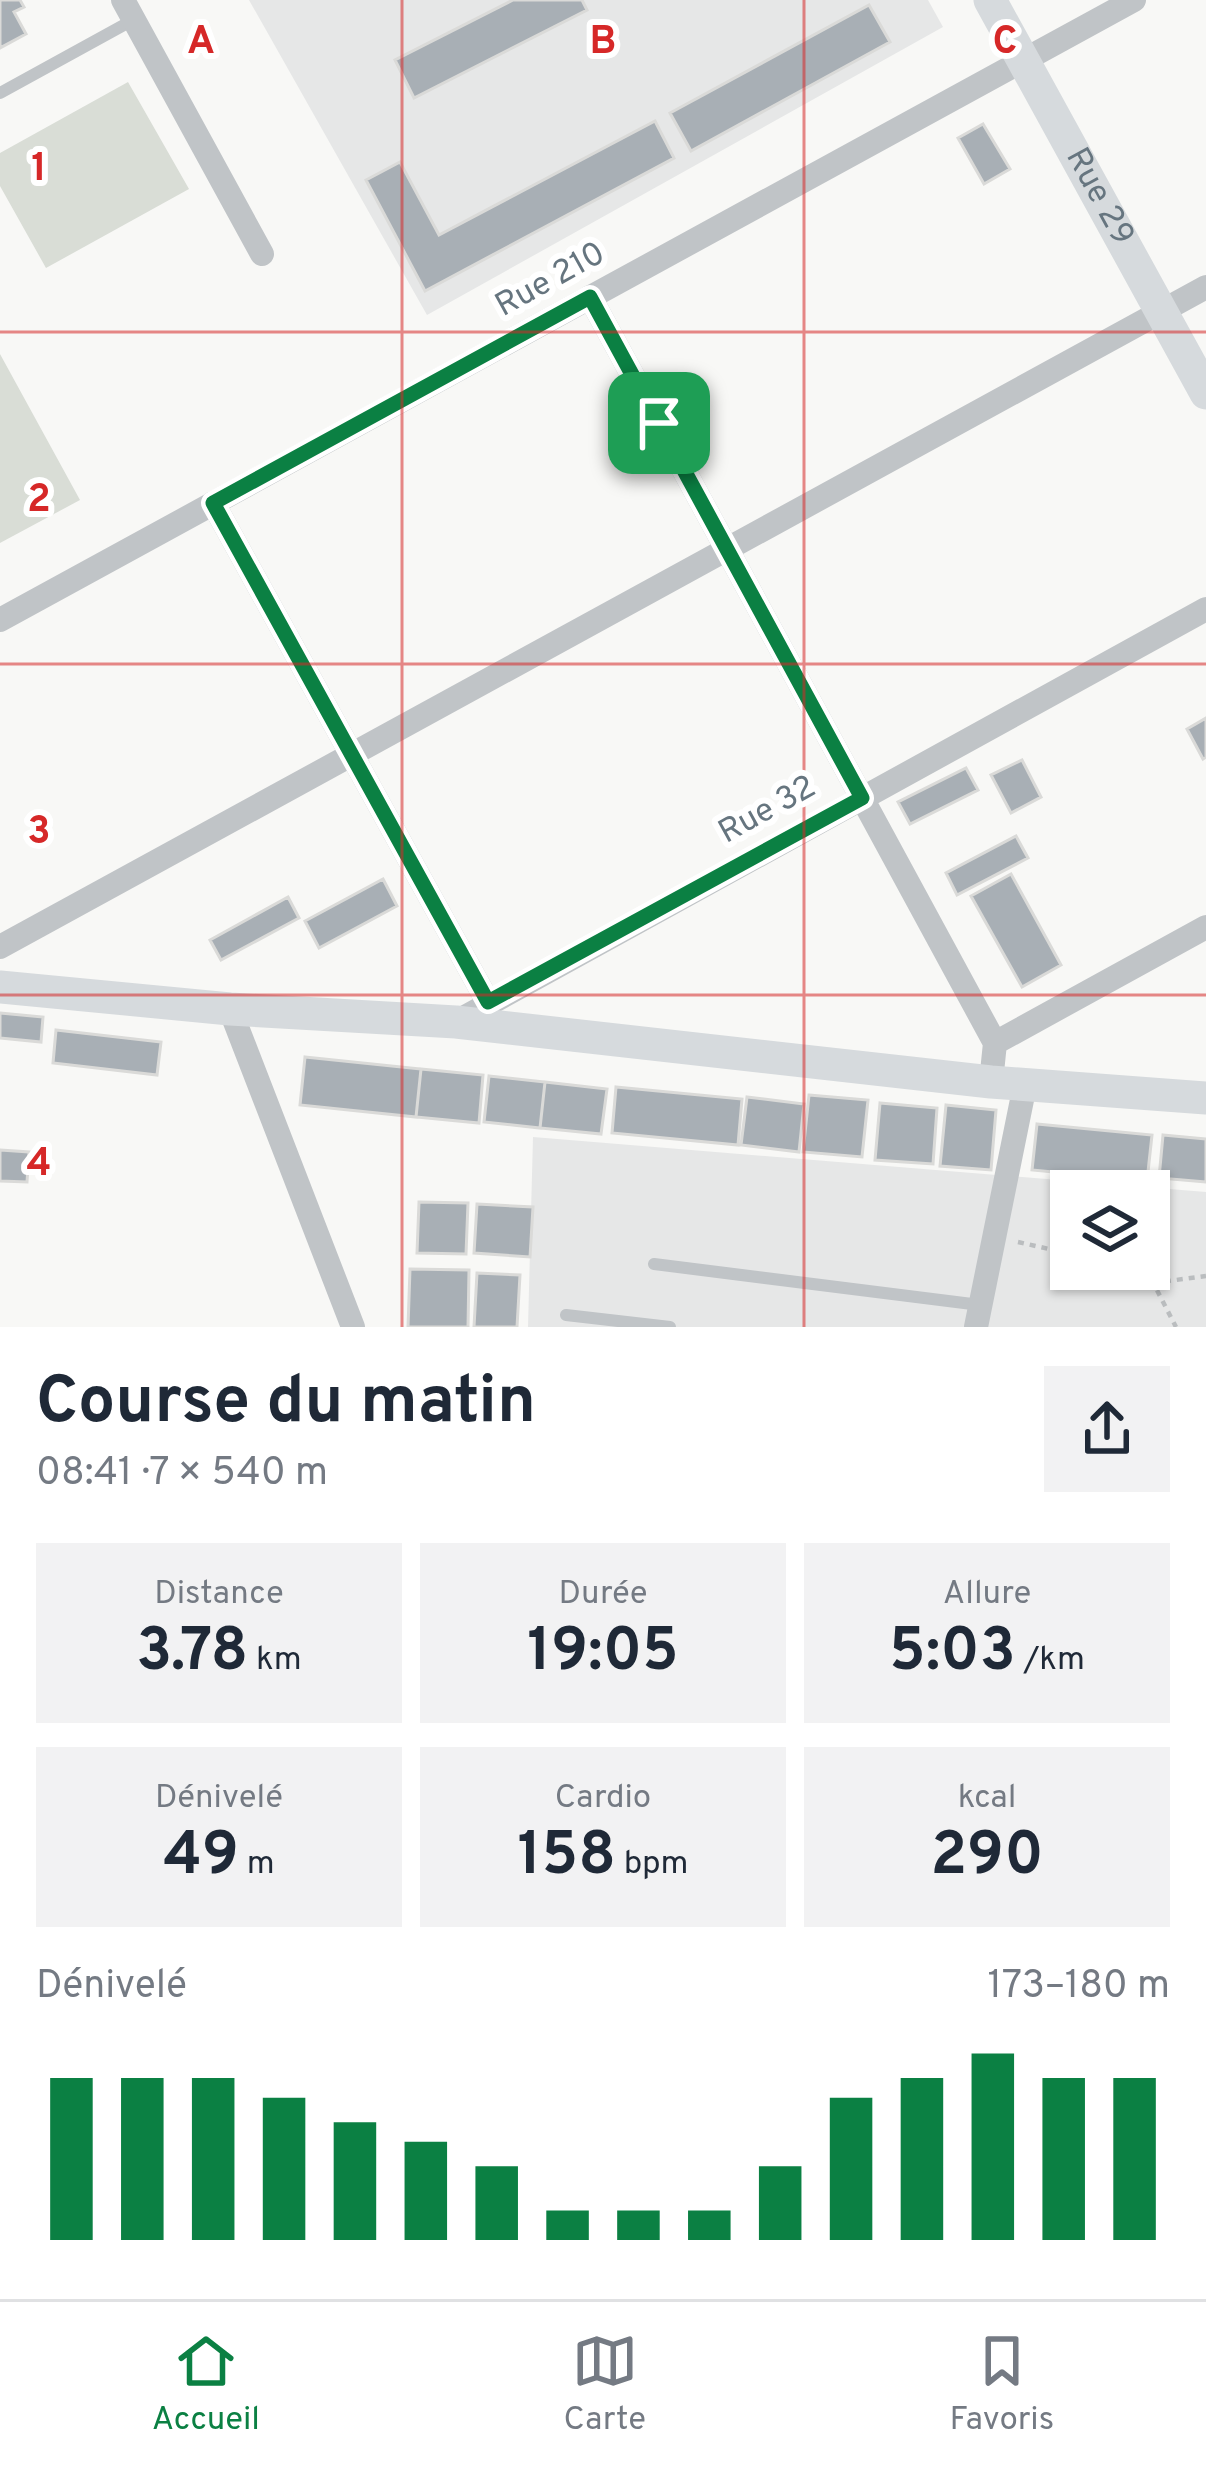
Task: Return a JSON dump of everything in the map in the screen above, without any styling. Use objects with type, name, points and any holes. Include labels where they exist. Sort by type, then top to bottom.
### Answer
[{"type":"main road","name":"Rue 29","points":[[990,0],[1206,393]]},
{"type":"main road","points":[[0,987],[230,1009],[456,1022],[1008,1083],[1206,1098]]},
{"type":"street","name":"Rue 210","points":[[0,620],[1134,0]]},
{"type":"street","points":[[128,10],[262,254]]},
{"type":"street","points":[[0,947],[1206,287]]},
{"type":"street","points":[[590,297],[995,1043],[1008,1083],[994,1236],[978,1316]]},
{"type":"street","points":[[213,503],[488,1002]]},
{"type":"street","name":"Rue 32","points":[[456,1022],[1206,609]]},
{"type":"street","points":[[995,1043],[1206,926]]},
{"type":"street","points":[[230,1009],[353,1327]]},
{"type":"lane","points":[[0,93],[128,10]]},
{"type":"lane","points":[[654,1264],[978,1316]]},
{"type":"lane","points":[[566,1315],[670,1327]]},
{"type":"path","points":[[994,1236],[1050,1248]]},
{"type":"path","points":[[1170,1281],[1206,1276]]},
{"type":"path","points":[[1157,1290],[1176,1327]]},
{"type":"shaded area","points":[[249,0],[928,0],[943,27],[427,315]]},
{"type":"shaded area","points":[[128,82],[189,189],[46,268],[0,186],[0,153]]},
{"type":"shaded area","points":[[0,354],[80,500],[0,543]]},
{"type":"shaded area","points":[[533,1137],[1050,1179],[1050,1290],[1170,1290],[1170,1189],[1206,1192],[1206,1327],[528,1327]]},
{"type":"building","points":[[0,0],[20,0],[24,7],[14,12],[26,34],[0,48]]},
{"type":"building","points":[[513,0],[582,0],[587,10],[414,98],[395,60]]},
{"type":"building","points":[[869,5],[890,42],[691,151],[670,113]]},
{"type":"building","points":[[655,121],[674,158],[425,291],[366,180],[400,162],[439,235]]},
{"type":"building","points":[[983,124],[1010,169],[984,184],[958,138]]},
{"type":"building","points":[[1206,718],[1206,757],[1203,759],[1187,729]]},
{"type":"building","points":[[1022,760],[1041,797],[1011,813],[991,775]]},
{"type":"building","points":[[966,768],[978,790],[910,824],[898,802]]},
{"type":"building","points":[[1016,836],[1028,858],[957,895],[946,873]]},
{"type":"building","points":[[1011,874],[1061,965],[1022,987],[971,896]]},
{"type":"building","points":[[383,879],[397,906],[319,948],[305,921]]},
{"type":"building","points":[[288,897],[299,918],[221,960],[210,940]]},
{"type":"building","points":[[0,1013],[43,1017],[41,1042],[0,1038]]},
{"type":"building","points":[[56,1030],[161,1042],[157,1075],[53,1063]]},
{"type":"building","points":[[305,1057],[421,1069],[416,1117],[300,1105]]},
{"type":"building","points":[[421,1069],[483,1075],[479,1123],[416,1117]]},
{"type":"building","points":[[489,1076],[545,1082],[540,1128],[484,1122]]},
{"type":"building","points":[[545,1082],[607,1089],[601,1134],[540,1128]]},
{"type":"building","points":[[616,1087],[742,1099],[738,1145],[612,1133]]},
{"type":"building","points":[[809,1095],[868,1100],[862,1157],[803,1152]]},
{"type":"building","points":[[747,1097],[804,1104],[799,1152],[741,1145]]},
{"type":"building","points":[[880,1103],[937,1108],[933,1164],[875,1160]]},
{"type":"building","points":[[946,1105],[996,1110],[991,1170],[940,1166]]},
{"type":"building","points":[[1037,1124],[1152,1135],[1148,1170],[1032,1170]]},
{"type":"building","points":[[1163,1135],[1206,1139],[1206,1182],[1170,1179],[1170,1170],[1160,1170]]},
{"type":"building","points":[[0,1150],[29,1152],[27,1182],[0,1181]]},
{"type":"building","points":[[419,1202],[468,1203],[466,1254],[417,1253]]},
{"type":"building","points":[[477,1204],[533,1207],[530,1257],[474,1253]]},
{"type":"building","points":[[410,1269],[469,1270],[468,1327],[408,1327]]},
{"type":"building","points":[[477,1273],[520,1275],[517,1327],[474,1327]]},
{"type":"route","points":[[590,297],[659,423],[862,798],[488,1002],[213,503],[590,297]]}]
